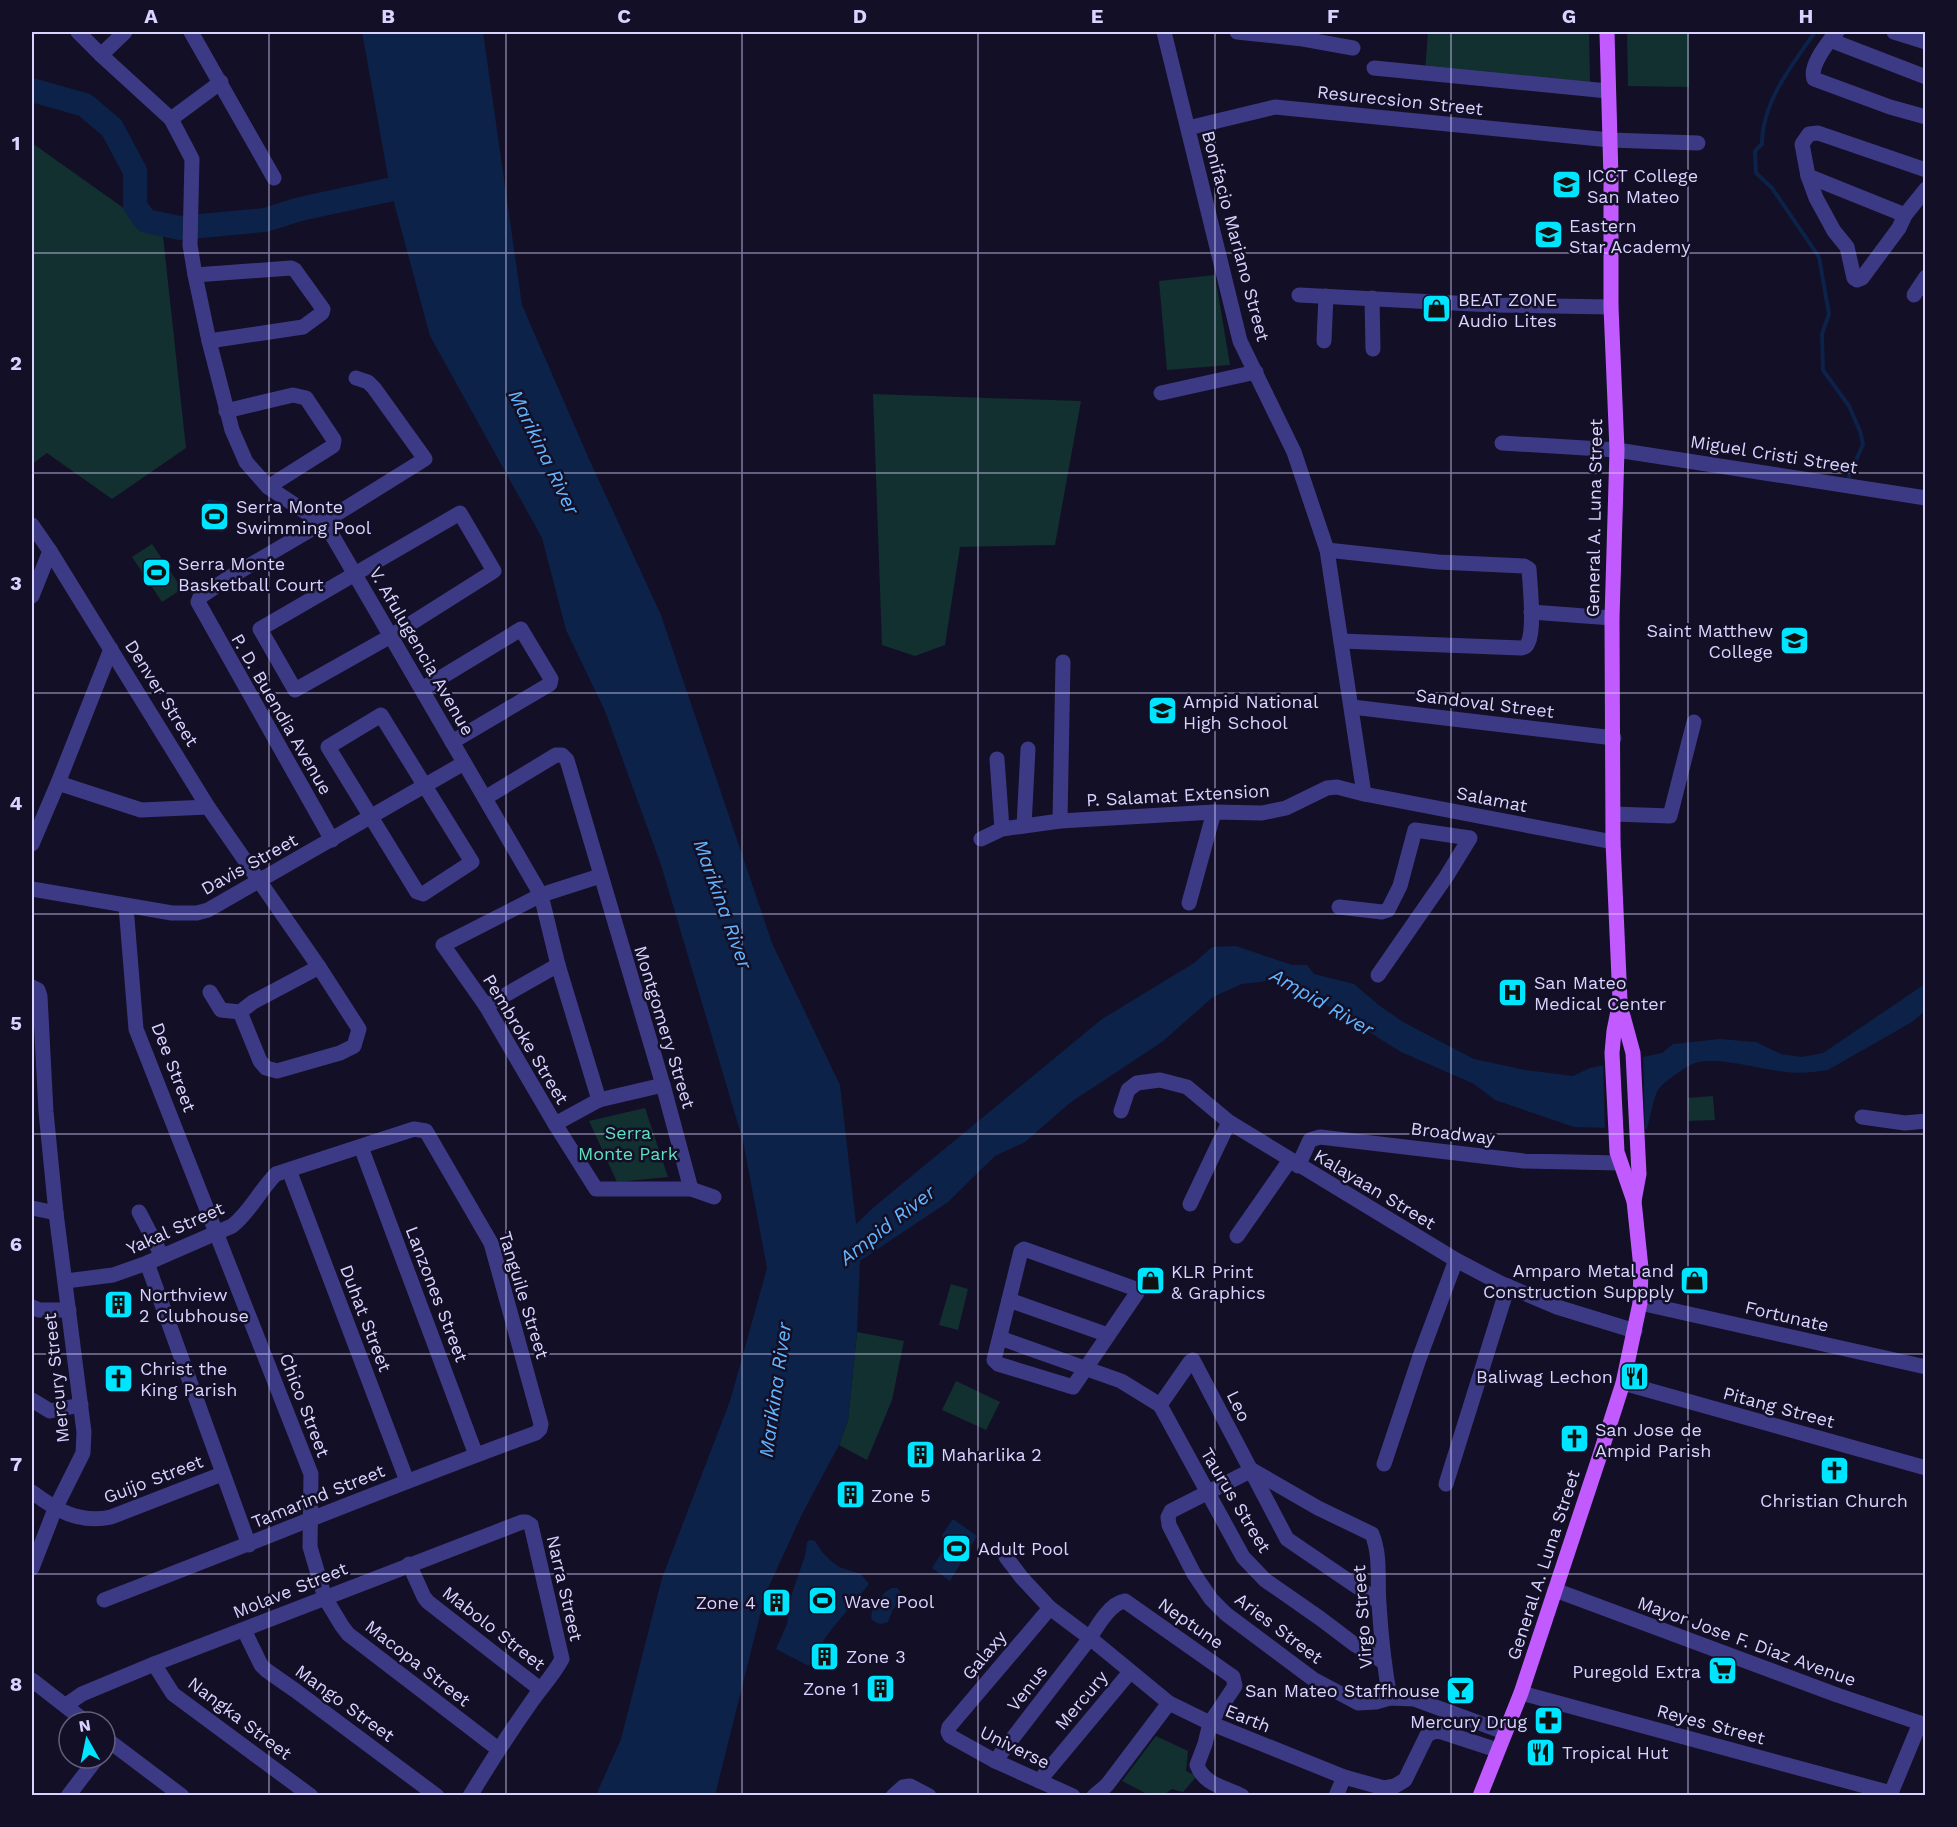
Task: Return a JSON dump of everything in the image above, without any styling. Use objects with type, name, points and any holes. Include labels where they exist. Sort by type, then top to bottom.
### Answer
[{"type":"main road","name":"General A. Luna Street","points":[[1607,32],[1611,307],[1617,450],[1612,618],[1613,842],[1620,1005],[1633,1053],[1639,1174],[1634,1201]]},
{"type":"main road","name":"General A. Luna Street","points":[[1480,1796],[1521,1693],[1623,1383],[1640,1303],[1641,1268],[1634,1201],[1619,1158],[1612,1053],[1620,1005]]},
{"type":"street","points":[[78,32],[171,119],[221,82]]},
{"type":"street","points":[[100,55],[125,32]]},
{"type":"street","points":[[191,32],[274,178]]},
{"type":"street","name":"Bonifacio Mariano Street","points":[[1164,32],[1240,341],[1294,452],[1327,550],[1364,794]]},
{"type":"street","points":[[1237,32],[1304,35],[1353,48]]},
{"type":"street","points":[[1894,32],[1926,42]]},
{"type":"street","points":[[1926,77],[1833,36],[1823,48],[1813,72],[1814,79],[1890,107],[1926,117]]},
{"type":"street","points":[[1374,68],[1608,91]]},
{"type":"street","name":"Resurecsion Street","points":[[1188,128],[1275,107],[1610,140],[1698,143]]},
{"type":"street","name":"V. Afulugencia Avenue","points":[[171,119],[192,159],[190,245],[209,341],[232,430],[246,462],[268,487],[322,523],[332,535],[541,895],[558,965],[599,1100]]},
{"type":"street","points":[[1926,170],[1818,133],[1806,136],[1802,144],[1806,169],[1815,198],[1834,231],[1847,247],[1854,278],[1857,280],[1862,278],[1899,228],[1905,215],[1926,189]]},
{"type":"street","points":[[1808,176],[1905,215]]},
{"type":"street","points":[[195,275],[291,268],[295,270],[323,309],[303,327],[209,341]]},
{"type":"street","points":[[1914,295],[1926,277]]},
{"type":"street","points":[[1299,295],[1611,307]]},
{"type":"street","points":[[1324,341],[1326,296]]},
{"type":"street","points":[[1372,298],[1373,349]]},
{"type":"street","points":[[1161,393],[1256,372]]},
{"type":"street","points":[[322,523],[425,459],[374,388],[368,382],[356,378]]},
{"type":"street","points":[[226,411],[300,395],[306,398],[334,440],[333,446],[268,487]]},
{"type":"street","name":"Miguel Cristi Street","points":[[1502,443],[1617,450],[1926,498]]},
{"type":"street","points":[[459,513],[494,571],[391,636],[295,690],[260,629],[355,574],[459,513]]},
{"type":"street","name":"P. D. Buendia Avenue","points":[[322,523],[200,597],[199,607],[332,840]]},
{"type":"street","name":"Denver Street","points":[[32,525],[208,807],[359,1029],[354,1046],[340,1053],[277,1071],[266,1068],[261,1061],[240,1012]]},
{"type":"street","points":[[1327,550],[1438,562],[1524,566],[1529,569],[1531,612],[1529,641],[1526,647],[1341,641]]},
{"type":"street","points":[[32,596],[50,551]]},
{"type":"street","points":[[1531,612],[1612,618]]},
{"type":"street","points":[[422,689],[521,629],[551,679],[550,684],[452,742]]},
{"type":"street","points":[[32,844],[111,649]]},
{"type":"street","points":[[1060,821],[1063,662]]},
{"type":"street","name":"Sandoval Street","points":[[1352,707],[1614,738]]},
{"type":"street","points":[[381,715],[425,785],[472,862],[423,894],[417,892],[328,747],[381,715]]},
{"type":"street","points":[[1614,814],[1670,816],[1694,722]]},
{"type":"street","points":[[1024,826],[1028,748]]},
{"type":"street","name":"Montgomery Street","points":[[485,798],[556,755],[562,755],[567,760],[663,1085],[691,1189]]},
{"type":"street","points":[[997,759],[1002,829]]},
{"type":"street","name":"Davis Street","points":[[32,889],[172,913],[197,913],[218,905],[260,882],[464,763]]},
{"type":"street","points":[[58,783],[141,810],[208,807]]},
{"type":"street","name":"P. Salamat Extension","points":[[981,839],[1002,829],[1060,821],[1214,812],[1262,813],[1286,808],[1327,788],[1337,787],[1364,794]]},
{"type":"street","name":"Salamat","points":[[1364,794],[1613,842]]},
{"type":"street","points":[[1189,903],[1214,812]]},
{"type":"street","points":[[1378,975],[1446,877],[1470,838],[1476,816]]},
{"type":"street","points":[[1340,907],[1382,912],[1388,910],[1400,886],[1415,830],[1470,838]]},
{"type":"street","points":[[541,895],[600,876]]},
{"type":"street","name":"Pembroke Street","points":[[541,895],[443,945],[486,1006],[596,1189],[691,1189]]},
{"type":"street","name":"Dee Street","points":[[126,906],[136,1029],[218,1234]]},
{"type":"street","points":[[486,1006],[558,965]]},
{"type":"street","points":[[210,992],[221,1010],[240,1012],[253,1002],[319,967]]},
{"type":"street","name":"Mercury Street","points":[[32,987],[38,990],[40,996],[39,1112],[66,1281],[84,1432],[83,1453],[55,1509],[32,1568]]},
{"type":"street","name":"Kalayaan Street","points":[[1121,1111],[1128,1090],[1137,1083],[1160,1080],[1187,1087],[1229,1122],[1456,1260],[1557,1307],[1635,1331]]},
{"type":"street","points":[[555,1124],[599,1100],[663,1085]]},
{"type":"street","points":[[1862,1117],[1905,1123],[1926,1121]]},
{"type":"street","points":[[1190,1204],[1229,1122]]},
{"type":"street","name":"Yakal Street","points":[[66,1281],[113,1275],[218,1234],[241,1219],[276,1174],[414,1129]]},
{"type":"street","name":"Tanguile Street","points":[[414,1129],[426,1131],[432,1138],[491,1243],[541,1424]]},
{"type":"street","name":"Broadway","points":[[1237,1236],[1310,1140],[1320,1137],[1524,1161],[1619,1158]]},
{"type":"street","name":"Lanzones Street","points":[[360,1147],[476,1455]]},
{"type":"street","name":"Duhat Street","points":[[289,1170],[407,1481]]},
{"type":"street","points":[[691,1189],[714,1197]]},
{"type":"street","points":[[32,1208],[56,1213]]},
{"type":"street","points":[[139,1212],[162,1256]]},
{"type":"street","name":"Chico Street","points":[[218,1234],[310,1474],[310,1546],[325,1598]]},
{"type":"street","points":[[1024,1249],[1134,1286],[1137,1293],[1108,1335],[1076,1385],[1070,1387],[998,1364],[994,1360],[1021,1251],[1024,1249]]},
{"type":"street","points":[[1384,1464],[1419,1359],[1456,1260]]},
{"type":"street","points":[[147,1263],[249,1545]]},
{"type":"street","points":[[1446,1484],[1508,1286]]},
{"type":"street","points":[[1009,1300],[1108,1335]]},
{"type":"street","name":"Fortunate","points":[[1640,1303],[1926,1367]]},
{"type":"street","points":[[32,1307],[39,1310],[69,1310]]},
{"type":"street","points":[[1000,1338],[1121,1381],[1160,1405]]},
{"type":"street","name":"Leo","points":[[1160,1405],[1192,1360],[1287,1539],[1378,1601]]},
{"type":"street","name":"Pitang Street","points":[[1623,1383],[1926,1468]]},
{"type":"street","points":[[32,1400],[50,1411],[81,1406]]},
{"type":"street","name":"Taurus Street","points":[[1160,1405],[1171,1429],[1244,1557],[1265,1581],[1321,1618],[1354,1644],[1384,1662]]},
{"type":"street","name":"Tamarind Street","points":[[104,1600],[536,1433],[541,1424]]},
{"type":"street","points":[[1208,1492],[1252,1470]]},
{"type":"street","name":"Virgo Street","points":[[1252,1470],[1318,1508],[1372,1534],[1377,1546],[1378,1601],[1390,1698]]},
{"type":"street","name":"Guijo Street","points":[[32,1492],[55,1509],[87,1519],[99,1519],[222,1474]]},
{"type":"street","name":"Aries Street","points":[[1208,1492],[1171,1511],[1168,1517],[1169,1525],[1194,1574],[1211,1599],[1226,1614],[1298,1669],[1351,1701],[1367,1703],[1390,1698]]},
{"type":"street","name":"Molave Street","points":[[66,1705],[82,1694],[154,1664],[409,1564],[522,1522],[531,1526]]},
{"type":"street","name":"Narra Street","points":[[531,1526],[562,1659],[540,1689]]},
{"type":"street","name":"Earth","points":[[1006,1557],[1050,1608],[1169,1703],[1210,1723],[1344,1777],[1384,1788],[1395,1786],[1405,1780],[1427,1735],[1435,1731],[1497,1750]]},
{"type":"street","name":"Mabolo Street","points":[[409,1564],[428,1602],[540,1689]]},
{"type":"street","name":"Mayor Jose F. Diaz Avenue","points":[[1555,1590],[1837,1695],[1923,1724]]},
{"type":"street","name":"Macopa Street","points":[[325,1598],[348,1634],[498,1749]]},
{"type":"street","name":"Neptune","points":[[1090,1638],[1098,1624],[1118,1603],[1125,1600],[1233,1677],[1235,1686],[1210,1723]]},
{"type":"street","name":"Galaxy","points":[[949,1727],[1050,1608]]},
{"type":"street","name":"Mango Street","points":[[244,1630],[261,1665],[266,1670],[437,1796]]},
{"type":"street","name":"Venus","points":[[995,1761],[1090,1638]]},
{"type":"street","name":"Nangka Street","points":[[154,1664],[173,1694],[311,1796]]},
{"type":"street","name":"Mercury","points":[[1039,1781],[1130,1672]]},
{"type":"street","points":[[32,1680],[72,1710]]},
{"type":"street","points":[[470,1796],[498,1749],[540,1689]]},
{"type":"street","name":"Reyes Street","points":[[1521,1693],[1891,1793],[1923,1724]]},
{"type":"street","points":[[1390,1698],[1414,1699],[1504,1732]]},
{"type":"street","points":[[1094,1796],[1107,1785],[1169,1703]]},
{"type":"street","points":[[1210,1723],[1197,1765],[1200,1774],[1206,1780],[1238,1795]]},
{"type":"street","name":"Universe","points":[[949,1727],[950,1736],[995,1761],[1073,1796]]},
{"type":"street","points":[[117,1750],[182,1796]]},
{"type":"street","points":[[68,1796],[88,1770]]},
{"type":"street","points":[[1336,1796],[1344,1777]]},
{"type":"street","points":[[898,1791],[910,1786],[929,1796]]},
{"type":"green space","points":[[1428,32],[1589,32],[1590,82],[1425,72]]},
{"type":"green space","points":[[1627,32],[1689,32],[1689,87],[1628,86]]},
{"type":"green space","points":[[32,143],[163,236],[186,448],[112,499],[47,453],[32,464]]},
{"type":"green space","points":[[1215,275],[1230,365],[1167,370],[1159,281]]},
{"type":"green space","points":[[873,394],[1081,401],[1055,545],[960,547],[945,645],[915,656],[882,645]]},
{"type":"green space","name":"Serra Monte Basketball Court","points":[[152,544],[182,589],[162,602],[132,557]]},
{"type":"green space","points":[[1713,1096],[1715,1120],[1689,1121],[1688,1098]]},
{"type":"green space","name":"Serra Monte Park","points":[[645,1108],[668,1177],[617,1182],[589,1121]]},
{"type":"green space","points":[[951,1284],[968,1289],[958,1330],[939,1325]]},
{"type":"green space","points":[[857,1332],[904,1341],[892,1400],[867,1460],[839,1445],[848,1420]]},
{"type":"green space","points":[[956,1381],[1000,1402],[986,1430],[942,1410]]},
{"type":"green space","points":[[1156,1736],[1188,1751],[1186,1771],[1197,1776],[1183,1792],[1172,1789],[1164,1795],[1149,1795],[1122,1781]]},
{"type":"water","points":[[362,32],[483,32],[522,305],[589,459],[661,615],[772,943],[840,1085],[856,1224],[1102,1019],[1194,963],[1212,947],[1236,946],[1292,965],[1307,965],[1314,974],[1354,984],[1403,1022],[1474,1059],[1525,1070],[1573,1076],[1590,1068],[1662,1053],[1673,1044],[1720,1039],[1756,1042],[1781,1054],[1802,1057],[1823,1053],[1925,984],[1925,1011],[1912,1022],[1828,1070],[1792,1073],[1728,1062],[1705,1061],[1692,1064],[1660,1087],[1647,1129],[1574,1127],[1495,1100],[1474,1084],[1401,1052],[1285,979],[1242,984],[1213,997],[1162,1042],[1071,1102],[1025,1142],[995,1156],[948,1202],[860,1261],[857,1332],[848,1420],[839,1445],[802,1514],[765,1595],[715,1795],[596,1795],[621,1739],[662,1578],[730,1401],[767,1268],[743,1141],[661,865],[605,711],[566,630],[542,538],[430,336],[390,188]]},
{"type":"water","name":"Serra Monte Swimming Pool","points":[[208,499],[229,503],[223,532],[201,529]]},
{"type":"water","name":"Adult Pool","points":[[953,1519],[977,1536],[950,1581],[932,1568],[946,1546],[942,1535]]},
{"type":"water","name":"Wave Pool","points":[[815,1541],[822,1552],[839,1567],[861,1574],[869,1584],[829,1634],[809,1666],[776,1649],[787,1624],[792,1593],[805,1556],[807,1542]]},
{"type":"water","points":[[892,1588],[900,1591],[900,1602],[893,1609],[888,1622],[877,1623],[871,1619],[872,1611],[883,1595]]},
{"type":"pier","points":[[1643,1054],[1645,1132],[1605,1131],[1603,1062]]},
{"type":"waterway","points":[[1815,32],[1788,71],[1767,113],[1762,144],[1755,151],[1756,173],[1772,188],[1819,257],[1829,314],[1822,334],[1823,370],[1849,406],[1863,444],[1849,477]]},
{"type":"waterway","points":[[32,90],[85,105],[112,128],[135,171],[135,206],[146,221],[180,228],[265,220],[300,209],[421,183]]},
{"type":"place","name":"ICCT College San Mateo","points":[[1566,185]]},
{"type":"place","name":"Eastern Star Academy","points":[[1548,235]]},
{"type":"place","name":"BEAT ZONE Audio Lites","points":[[1437,309]]},
{"type":"place","name":"Serra Monte Swimming Pool","points":[[215,516]]},
{"type":"place","name":"Serra Monte Basketball Court","points":[[157,573]]},
{"type":"place","name":"Saint Matthew College","points":[[1794,640]]},
{"type":"place","name":"Ampid National High School","points":[[1162,711]]},
{"type":"place","name":"San Mateo Medical Center","points":[[1513,992]]},
{"type":"place","name":"Amparo Metal and Construction Suppply","points":[[1695,1280]]},
{"type":"place","name":"KLR Print & Graphics","points":[[1150,1281]]},
{"type":"place","name":"Northview 2 Clubhouse","points":[[118,1304]]},
{"type":"place","name":"Baliwag Lechon","points":[[1634,1376]]},
{"type":"place","name":"Christ the King Parish","points":[[119,1378]]},
{"type":"place","name":"San Jose de Ampid Parish","points":[[1574,1439]]},
{"type":"place","name":"Maharlika 2","points":[[920,1454]]},
{"type":"place","name":"Christian Church","points":[[1834,1471]]},
{"type":"place","name":"Zone 5","points":[[850,1495]]},
{"type":"place","name":"Adult Pool","points":[[957,1548]]},
{"type":"place","name":"Wave Pool","points":[[823,1601]]},
{"type":"place","name":"Zone 4","points":[[777,1602]]},
{"type":"place","name":"Zone 3","points":[[825,1656]]},
{"type":"place","name":"Puregold Extra","points":[[1722,1671]]},
{"type":"place","name":"Zone 1","points":[[880,1688]]},
{"type":"place","name":"San Mateo Staffhouse","points":[[1461,1690]]},
{"type":"place","name":"Mercury Drug","points":[[1548,1721]]},
{"type":"place","name":"Tropical Hut","points":[[1541,1752]]},
{"type":"water label","name":"Marikina River","points":[[544,452]]},
{"type":"water label","name":"Marikina River","points":[[723,904]]},
{"type":"water label","name":"Ampid River","points":[[1322,1002]]},
{"type":"water label","name":"Ampid River","points":[[887,1225]]},
{"type":"water label","name":"Marikina River","points":[[775,1390]]}]
